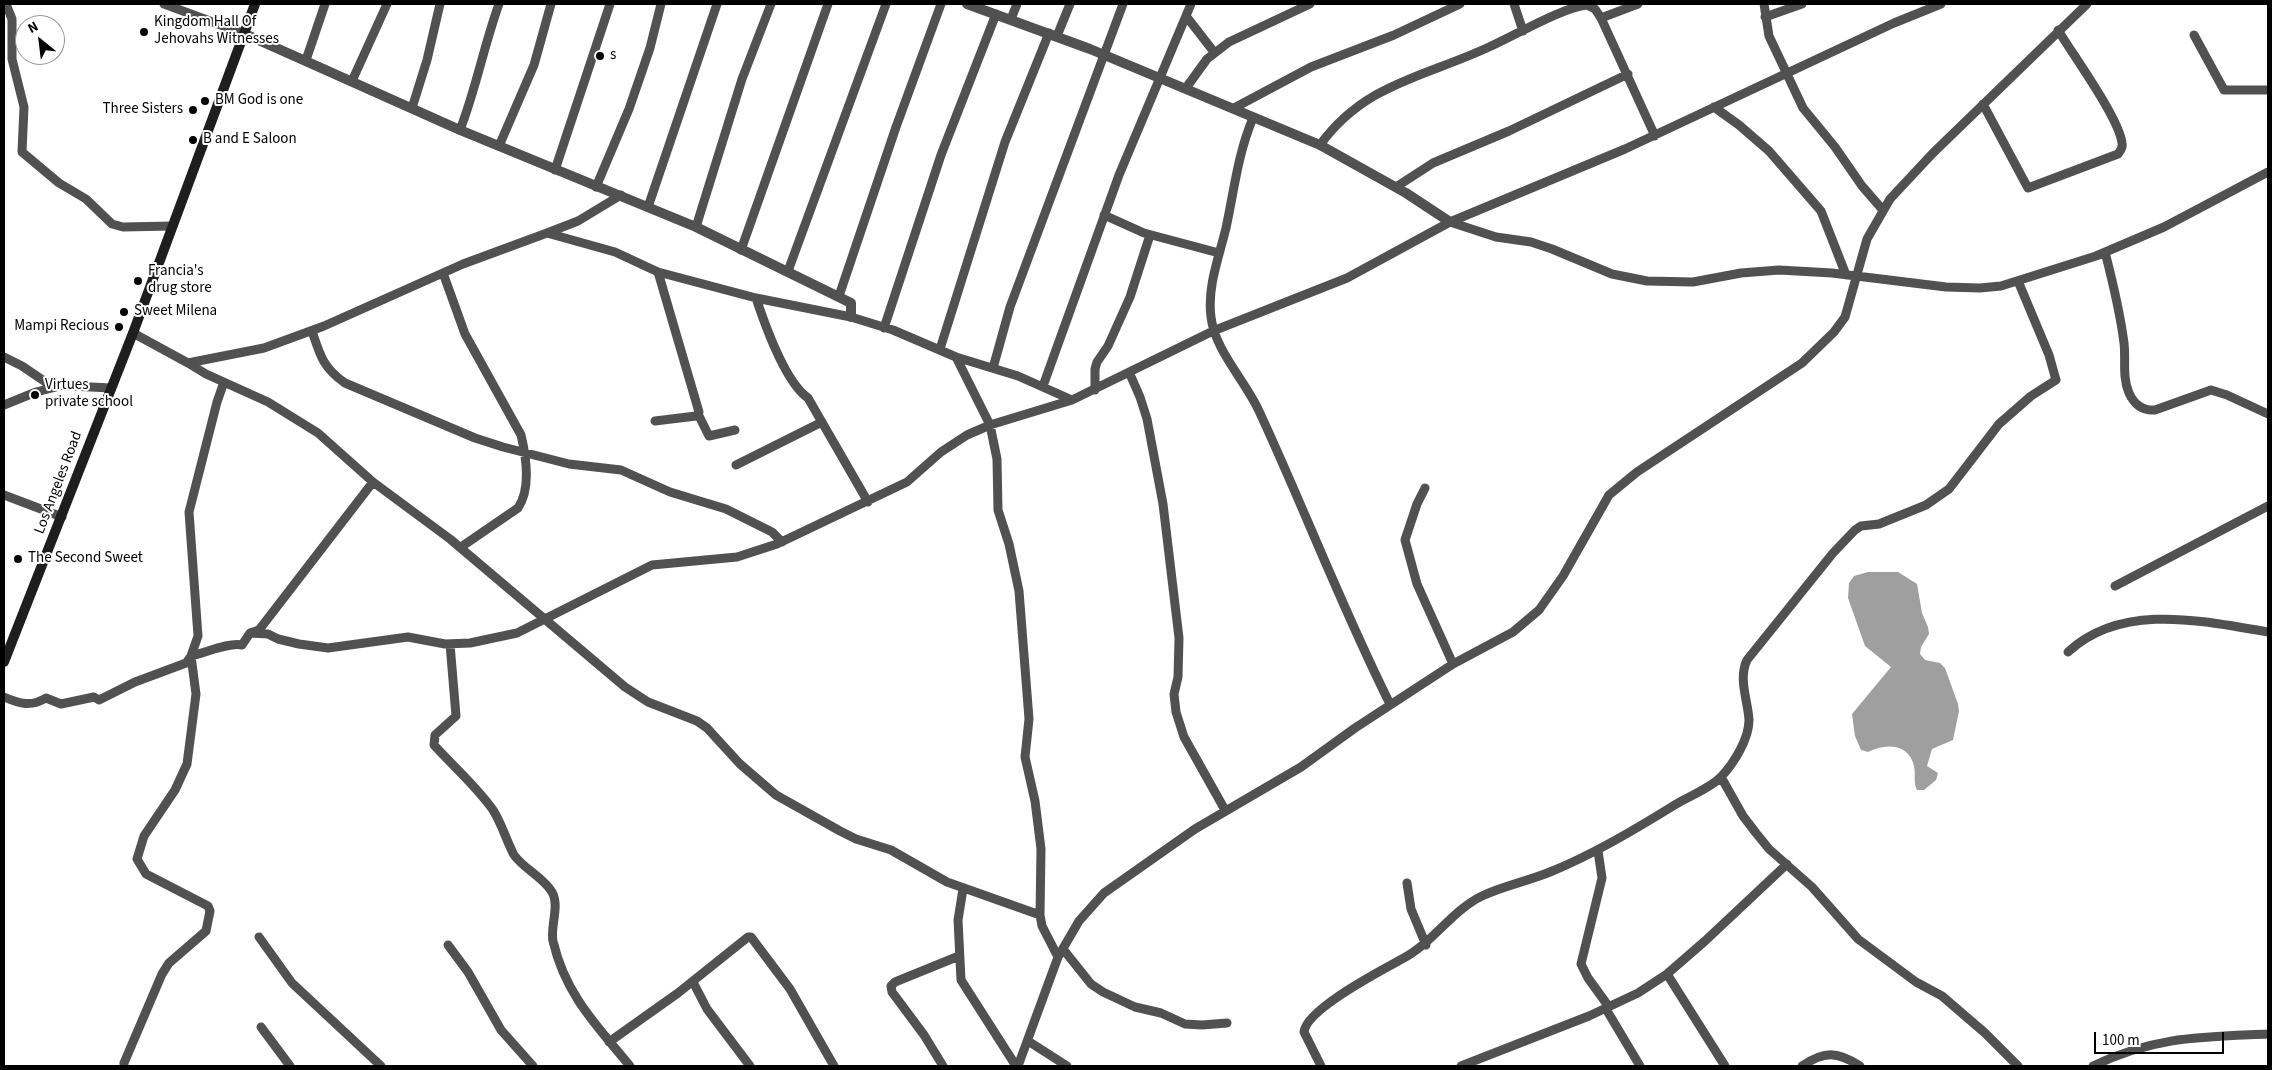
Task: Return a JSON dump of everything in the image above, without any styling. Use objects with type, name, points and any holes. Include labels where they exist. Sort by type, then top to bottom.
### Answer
[{"type":"main road","name":"Los Angeles Road","points":[[4,662],[133,333],[255,4]]},
{"type":"street","points":[[6,4],[12,18],[12,59],[24,107],[22,152],[59,183],[86,199],[112,224],[123,227],[173,226]]},
{"type":"street","points":[[306,60],[325,4]]},
{"type":"street","points":[[352,81],[387,4]]},
{"type":"street","points":[[412,108],[427,60],[440,4]]},
{"type":"street","points":[[460,130],[475,88],[483,50],[499,4]]},
{"type":"street","points":[[499,146],[534,65],[550,4]]},
{"type":"street","points":[[555,170],[610,4]]},
{"type":"street","points":[[596,187],[629,109],[650,48],[661,4]]},
{"type":"street","points":[[648,207],[717,4]]},
{"type":"street","points":[[696,228],[742,79],[771,4]]},
{"type":"street","points":[[741,250],[828,4]]},
{"type":"street","points":[[788,271],[886,4]]},
{"type":"street","points":[[839,296],[896,127],[941,4]]},
{"type":"street","points":[[968,4],[1053,35],[1186,88],[1320,145],[1396,187],[1450,222],[1496,237],[1531,242],[1552,248],[1612,274],[1647,281],[1693,282],[1779,270],[1846,275],[1946,287],[1980,288],[2001,286],[2105,252],[2172,223],[2268,172]]},
{"type":"street","points":[[1011,19],[1017,4]]},
{"type":"street","points":[[940,349],[1002,151],[1053,35],[1070,4]]},
{"type":"street","points":[[993,368],[1010,307],[1123,4]]},
{"type":"street","points":[[1043,386],[1104,215],[1191,4]]},
{"type":"street","points":[[1186,88],[1214,52],[1239,37],[1310,4]]},
{"type":"street","points":[[1234,108],[1311,66],[1394,35],[1460,4]]},
{"type":"street","points":[[1514,4],[1523,31]]},
{"type":"street","points":[[1601,18],[1638,4]]},
{"type":"street","points":[[1764,4],[1769,36],[1804,108],[1835,147],[1862,186],[1882,209]]},
{"type":"street","points":[[1765,17],[1802,4]]},
{"type":"street","points":[[250,633],[268,634],[278,639],[299,644],[328,648],[408,637],[450,644],[504,637],[546,619],[652,564],[736,557],[782,542],[906,482],[949,446],[990,425],[1072,400],[1095,390],[1213,331],[1347,278],[1450,222],[1655,136],[1894,23],[1941,4]]},
{"type":"street","points":[[1017,1066],[1058,957],[1079,921],[1104,893],[1142,864],[1225,810],[1301,767],[1390,704],[1453,664],[1513,632],[1539,610],[1563,576],[1596,515],[1615,489],[1637,472],[1768,387],[1821,346],[1845,317],[1867,239],[1882,209],[1926,160],[2058,30],[2087,4]]},
{"type":"street","points":[[169,5],[245,34],[460,130],[596,187],[621,195],[696,228],[839,296],[851,303],[851,317]]},
{"type":"street","points":[[1320,145],[1335,125],[1348,112],[1380,92],[1582,5],[1592,5],[1601,18],[1655,136]]},
{"type":"street","points":[[884,328],[941,155],[996,14]]},
{"type":"street","points":[[1186,16],[1214,52]]},
{"type":"street","points":[[1984,104],[2028,188],[2118,154],[2122,144],[2104,103],[2058,30]]},
{"type":"street","points":[[2194,35],[2224,90],[2268,90]]},
{"type":"street","points":[[1396,187],[1433,163],[1479,145],[1628,74]]},
{"type":"street","points":[[1714,107],[1739,125],[1769,151],[1821,211],[1846,275]]},
{"type":"street","points":[[1253,118],[1239,161],[1219,253],[1211,302],[1213,331],[1259,411],[1365,652],[1390,704]]},
{"type":"street","points":[[188,363],[264,348],[312,331],[443,273],[599,210],[621,195]]},
{"type":"street","points":[[1104,215],[1150,235],[1219,253]]},
{"type":"street","points":[[547,232],[615,252],[658,272],[756,298],[851,317],[940,349],[956,357],[1043,386],[1072,400]]},
{"type":"street","points":[[1095,390],[1094,369],[1108,346],[1130,297],[1150,235]]},
{"type":"street","points":[[2105,252],[2116,294],[2121,324],[2125,379],[2134,402],[2147,411],[2155,410],[2212,390],[2227,394],[2268,414]]},
{"type":"street","points":[[658,272],[691,382],[698,414],[709,436],[735,430]]},
{"type":"street","points":[[443,273],[465,334],[521,435],[525,452],[526,476],[522,503],[518,508],[461,547]]},
{"type":"street","points":[[1321,1066],[1304,1032],[1308,1022],[1357,983],[1426,945],[1458,913],[1474,901],[1551,872],[1598,851],[1616,838],[1701,791],[1720,777],[1748,734],[1749,720],[1744,692],[1747,660],[1833,553],[1858,528],[1880,524],[1940,497],[1999,424],[2031,396],[2056,380],[2049,356],[2018,281]]},
{"type":"street","points":[[756,298],[789,377],[800,393],[808,398],[868,502]]},
{"type":"street","points":[[312,331],[323,362],[331,374],[345,383],[476,438],[569,464],[621,470],[670,492],[726,509],[772,532],[782,542]]},
{"type":"street","points":[[133,333],[224,382],[268,402],[318,432],[373,482],[461,547],[625,687],[648,702],[707,728],[740,764],[776,795],[856,839],[891,850],[926,872],[964,889],[1040,915]]},
{"type":"street","points":[[4,357],[22,366],[50,385],[111,388]]},
{"type":"street","points":[[956,357],[990,425],[997,460],[998,510],[1009,544],[1019,591],[1029,719],[1025,757],[1035,801],[1041,849],[1040,915],[1042,926],[1058,957]]},
{"type":"street","points":[[1129,372],[1147,419],[1164,513],[1179,638],[1178,677],[1174,694],[1176,712],[1184,736],[1225,810]]},
{"type":"street","points":[[4,697],[14,701],[36,704],[46,698],[61,704],[94,697],[100,700],[135,682],[186,663],[191,656],[198,636],[189,512],[216,402],[224,382]]},
{"type":"street","points":[[4,405],[56,386]]},
{"type":"street","points":[[655,420],[698,414]]},
{"type":"street","points":[[736,465],[822,422]]},
{"type":"street","points":[[191,656],[234,643],[242,645],[250,633],[259,630],[373,482]]},
{"type":"street","points":[[1425,488],[1417,504],[1405,540],[1417,584],[1453,664]]},
{"type":"street","points":[[4,495],[62,517]]},
{"type":"street","points":[[2115,586],[2268,506]]},
{"type":"street","points":[[2068,652],[2082,639],[2103,628],[2144,619],[2207,624],[2268,632]]},
{"type":"street","points":[[450,644],[456,716],[435,735],[434,745],[491,808],[501,823],[515,856],[551,891],[555,905],[552,931],[558,957],[572,992],[582,1008],[630,1066]]},
{"type":"street","points":[[124,1066],[162,974],[170,962],[203,934],[208,926],[210,911],[208,906],[146,874],[137,859],[144,836],[175,790],[186,764],[196,694],[191,656]]},
{"type":"street","points":[[1720,777],[1747,822],[1769,849],[1812,887],[1858,939],[1916,982],[1942,996],[1985,1033],[2018,1066]]},
{"type":"street","points":[[1598,851],[1602,878],[1581,964],[1640,1066]]},
{"type":"street","points":[[1462,1066],[1608,1008],[1638,993],[1667,974],[1706,941],[1787,864]]},
{"type":"street","points":[[1407,883],[1411,909],[1426,945]]},
{"type":"street","points":[[964,889],[958,920],[961,980],[1017,1066]]},
{"type":"street","points":[[259,937],[292,983],[381,1066]]},
{"type":"street","points":[[609,1042],[693,982],[746,937],[751,937],[790,989],[834,1066]]},
{"type":"street","points":[[448,945],[468,972],[502,1030],[532,1066]]},
{"type":"street","points":[[1063,949],[1091,984],[1103,992],[1135,1007],[1161,1013],[1185,1024],[1227,1023]]},
{"type":"street","points":[[943,1066],[924,1035],[892,992],[891,986],[895,982],[959,956]]},
{"type":"street","points":[[1667,974],[1725,1066]]},
{"type":"street","points":[[693,982],[708,1009],[750,1066]]},
{"type":"street","points":[[261,1027],[290,1066]]},
{"type":"street","points":[[2093,1066],[2144,1045],[2170,1039],[2222,1034],[2268,1034]]},
{"type":"street","points":[[1028,1041],[1067,1066]]},
{"type":"street","points":[[1802,1066],[1813,1058],[1831,1054],[1860,1066]]},
{"type":"shaded area","points":[[1868,572],[1898,572],[1917,584],[1922,613],[1929,634],[1921,647],[1920,654],[1925,660],[1940,663],[1945,668],[1958,704],[1959,711],[1953,740],[1932,749],[1927,766],[1938,773],[1936,780],[1924,790],[1917,790],[1914,766],[1911,758],[1902,749],[1889,746],[1868,752],[1861,750],[1855,736],[1852,714],[1891,667],[1865,646],[1848,598],[1849,583],[1854,576]]},
{"type":"place","name":"Kingdom Hall Of Jehovahs Witnesses","points":[[144,32]]},
{"type":"place","name":"s","points":[[600,56]]},
{"type":"place","name":"BM God is one","points":[[205,101]]},
{"type":"place","name":"Three Sisters","points":[[193,110]]},
{"type":"place","name":"B and E Saloon","points":[[193,140]]},
{"type":"place","name":"Francia's drug store","points":[[138,281]]},
{"type":"place","name":"Sweet Milena","points":[[124,312]]},
{"type":"place","name":"Mampi Recious","points":[[119,327]]},
{"type":"place","name":"Virtues private school","points":[[35,395]]},
{"type":"place","name":"The Second Sweet","points":[[18,559]]}]
